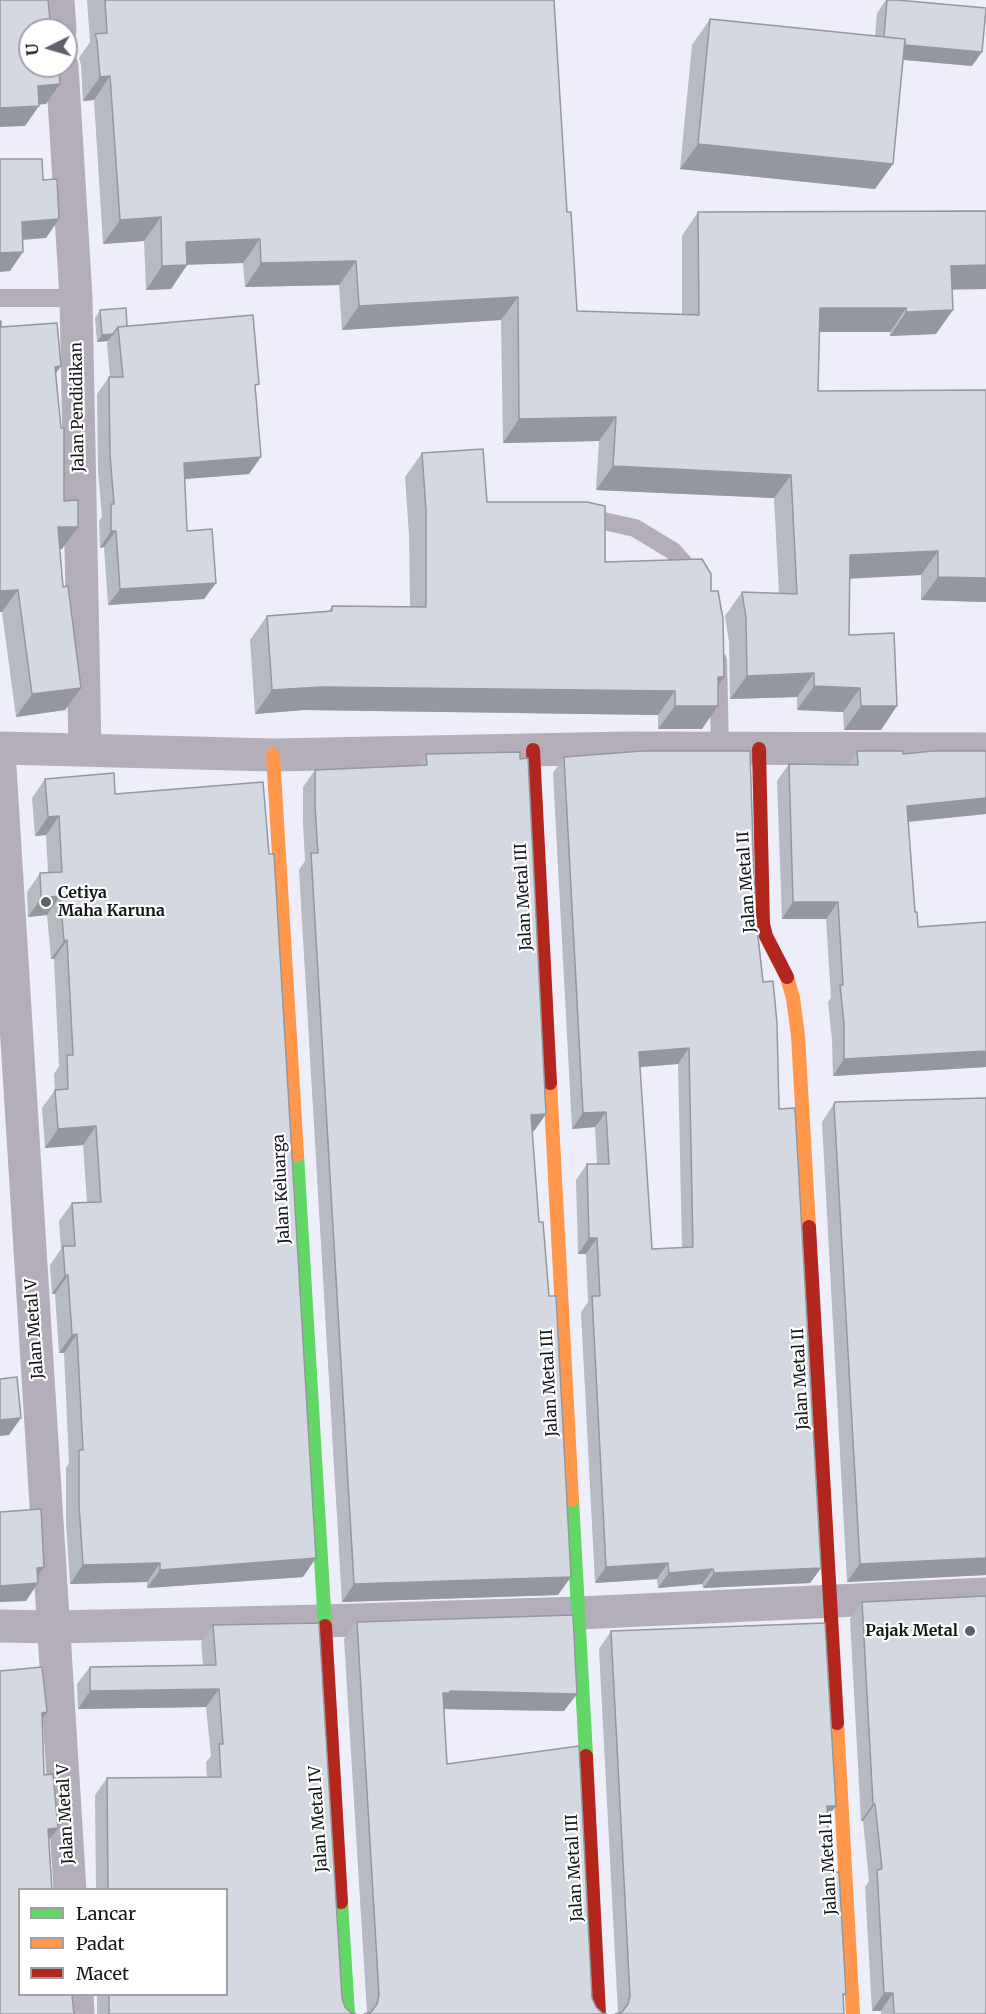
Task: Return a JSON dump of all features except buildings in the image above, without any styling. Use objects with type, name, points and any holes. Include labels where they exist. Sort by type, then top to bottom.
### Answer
[{"type":"street","points":[[58,0],[59,18]]},
{"type":"street","name":"Jalan Pendidikan","points":[[63,78],[76,298],[85,749]]},
{"type":"street","points":[[0,748],[273,754],[720,748],[986,749]]},
{"type":"street","name":"Jalan Metal II","points":[[759,749],[763,924],[766,936],[788,980],[798,1036],[853,2014]]},
{"type":"street","name":"Jalan Metal III","points":[[533,750],[600,2014]]},
{"type":"street","name":"Jalan Keluarga","points":[[273,754],[324,1621]]},
{"type":"street","name":"Jalan Metal V","points":[[0,768],[70,1888]]},
{"type":"street","points":[[0,1626],[54,1627],[324,1621],[579,1613],[986,1594]]},
{"type":"street","name":"Jalan Metal IV","points":[[324,1621],[348,2014]]},
{"type":"street","points":[[77,1996],[78,2014]]},
{"type":"lane","points":[[0,298],[76,298]]},
{"type":"lane","points":[[566,513],[635,528],[674,551],[697,578],[702,588]]},
{"type":"lane","points":[[718,642],[720,748]]},
{"type":"traffic: fast","points":[[297,1155],[325,1626]]},
{"type":"traffic: fast","points":[[572,1500],[586,1756]]},
{"type":"traffic: fast","points":[[341,1902],[348,2014]]},
{"type":"traffic: slow","points":[[273,755],[297,1155]]},
{"type":"traffic: slow","points":[[787,977],[793,998],[798,1036],[809,1227]]},
{"type":"traffic: slow","points":[[550,1083],[572,1500]]},
{"type":"traffic: slow","points":[[837,1723],[853,2014]]},
{"type":"traffic: jam","points":[[759,749],[763,924],[766,936],[787,977]]},
{"type":"traffic: jam","points":[[533,750],[550,1083]]},
{"type":"traffic: jam","points":[[809,1227],[837,1723]]},
{"type":"traffic: jam","points":[[325,1626],[341,1902]]},
{"type":"traffic: jam","points":[[586,1756],[599,2014]]},
{"type":"place","name":"Cetiya Maha Karuna","points":[[46,902]]},
{"type":"place","name":"Pajak Metal","points":[[970,1631]]}]
